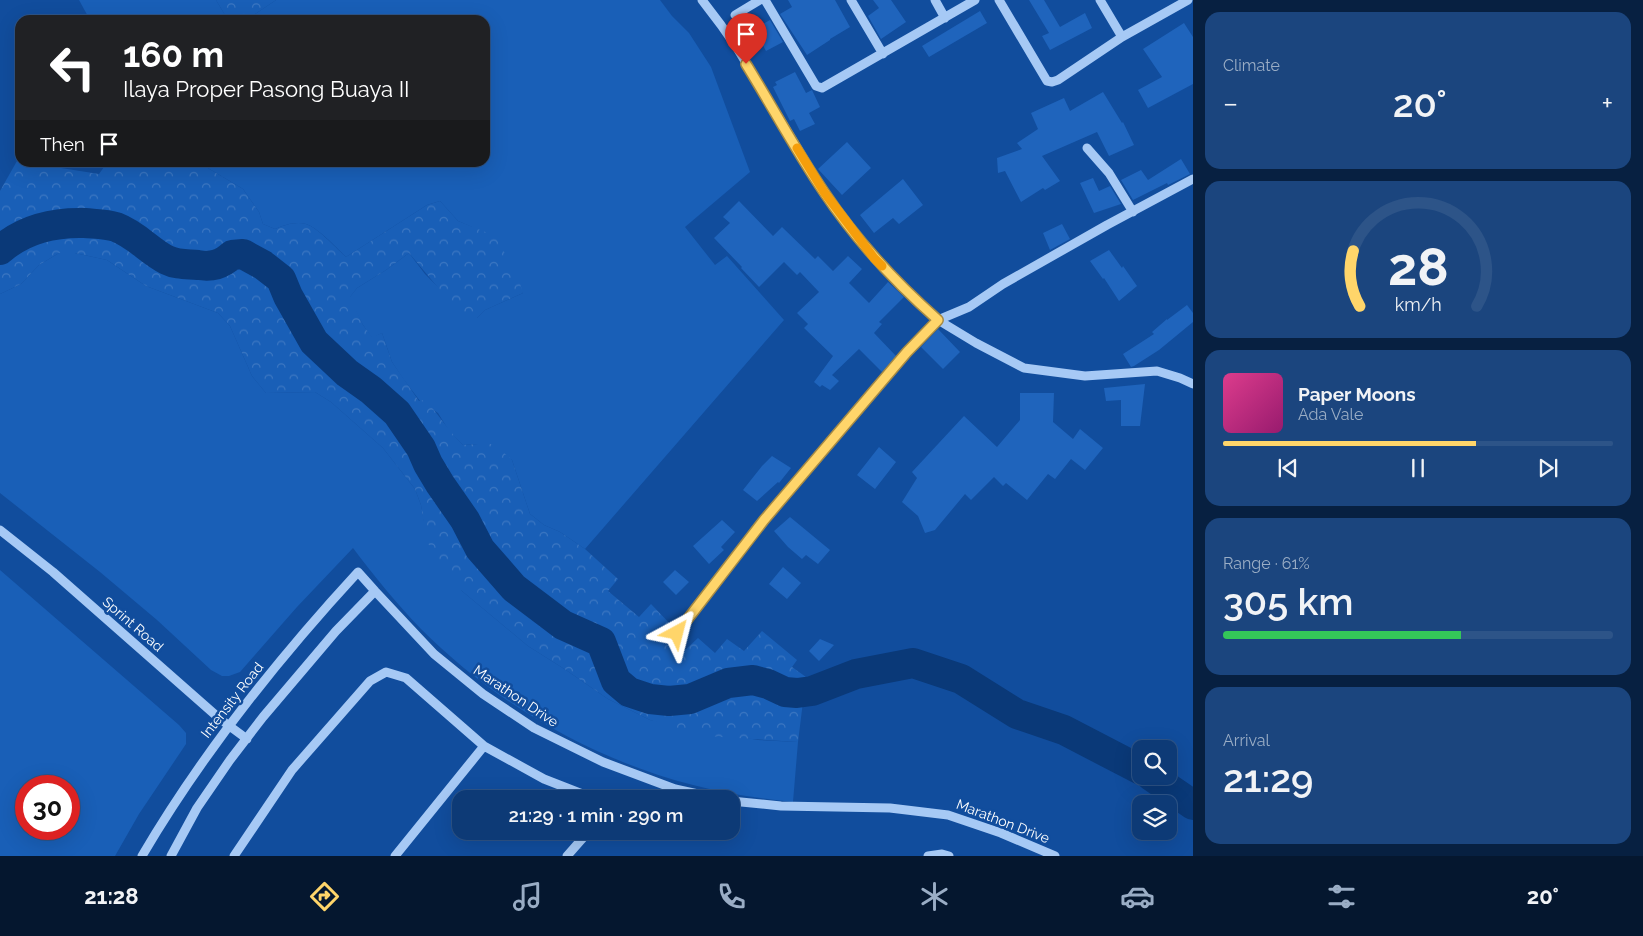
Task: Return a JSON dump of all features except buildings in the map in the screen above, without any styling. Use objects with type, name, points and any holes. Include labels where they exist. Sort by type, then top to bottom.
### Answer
[{"type":"street","points":[[702,0],[737,48],[824,192],[874,258],[916,301],[938,320],[976,343],[1024,368],[1085,376],[1157,371],[1193,384]]},
{"type":"street","points":[[735,15],[760,0]]},
{"type":"street","points":[[765,0],[816,86],[822,88],[975,0]]},
{"type":"street","points":[[851,0],[882,54]]},
{"type":"street","points":[[934,0],[945,18]]},
{"type":"street","points":[[999,0],[1047,81],[1052,82],[1058,80],[1122,37],[1187,0]]},
{"type":"street","points":[[1100,0],[1122,37]]},
{"type":"street","points":[[1087,148],[1109,173],[1133,212]]},
{"type":"street","points":[[677,633],[764,520],[907,352],[938,320],[969,307],[1003,284],[1193,179]]},
{"type":"street","name":"Sprint Road","points":[[0,530],[53,572],[246,739]]},
{"type":"street","name":"Intensity Road","points":[[142,856],[181,794],[229,725],[282,657],[358,572]]},
{"type":"street","name":"Marathon Drive","points":[[358,572],[434,654],[483,694],[534,728],[604,762],[680,790]]},
{"type":"street","points":[[171,856],[197,808],[246,739],[298,674],[374,591]]},
{"type":"street","points":[[234,856],[292,770],[370,682],[386,672],[406,678],[484,746],[544,779],[572,790]]},
{"type":"street","points":[[395,856],[484,746]]},
{"type":"street","name":"Marathon Drive","points":[[740,802],[781,806],[890,808],[948,815],[1001,833],[1055,856]]},
{"type":"street","points":[[567,856],[581,840]]},
{"type":"street","points":[[928,856],[942,854],[949,856]]},
{"type":"green space","points":[[79,0],[216,0],[225,15],[87,15]]},
{"type":"green space","points":[[216,0],[276,0],[254,15],[225,15]]},
{"type":"green space","points":[[276,0],[660,0],[672,16],[689,33],[711,67],[750,172],[685,227],[715,265],[727,256],[784,320],[585,549],[560,532],[544,525],[530,514],[512,460],[478,444],[463,445],[449,431],[438,413],[420,401],[392,362],[382,333],[372,338],[349,298],[357,288],[409,253],[425,274],[447,296],[477,318],[485,310],[523,293],[472,227],[458,221],[440,201],[427,205],[346,257],[322,234],[306,224],[294,223],[275,229],[263,224],[259,212],[243,189],[206,167],[490,167],[490,15],[254,15]]},
{"type":"green space","points":[[15,165],[15,167],[53,167],[99,174],[104,167],[206,167],[243,189],[259,212],[263,224],[275,229],[294,223],[306,224],[321,234],[346,257],[427,205],[440,201],[458,221],[495,236],[517,274],[523,293],[485,310],[477,318],[466,321],[409,253],[357,288],[350,297],[363,325],[372,337],[382,333],[392,362],[419,401],[425,400],[463,445],[493,444],[512,460],[530,514],[544,525],[560,532],[585,549],[618,579],[608,591],[639,617],[651,604],[673,627],[664,638],[682,653],[698,638],[715,653],[727,639],[744,651],[762,631],[797,660],[792,667],[806,677],[798,742],[706,736],[650,720],[608,699],[528,646],[462,591],[434,557],[426,538],[421,505],[415,489],[383,448],[331,402],[315,392],[266,393],[252,376],[230,326],[218,313],[146,286],[107,260],[75,253],[59,253],[39,265],[21,284],[0,294],[0,191]]},
{"type":"green space","points":[[59,253],[75,253],[107,260],[146,286],[218,313],[230,326],[252,376],[266,393],[315,392],[331,402],[383,448],[415,489],[424,521],[462,591],[528,646],[608,699],[650,720],[758,740],[798,742],[793,802],[740,795],[740,790],[714,790],[655,774],[582,744],[546,725],[480,681],[450,656],[403,609],[353,548],[297,607],[240,672],[229,676],[222,676],[211,670],[157,620],[100,572],[0,493],[0,294],[21,284],[39,265]]},
{"type":"green space","points":[[0,570],[186,733],[186,744],[139,814],[115,856],[0,856]]},
{"type":"waterway","points":[[0,250],[19,237],[40,228],[62,224],[85,223],[116,227],[123,230],[167,260],[175,263],[212,265],[220,263],[232,255],[243,254],[263,265],[281,279],[288,296],[314,342],[347,373],[371,390],[397,413],[421,448],[440,484],[465,520],[480,549],[514,588],[563,625],[601,642],[616,681],[629,692],[650,699],[669,701],[690,699],[728,683],[753,680],[768,684],[785,692],[797,693],[812,691],[856,674],[913,663],[961,679],[1017,714],[1064,730],[1132,765]]},
{"type":"waterway","points":[[1164,785],[1193,805]]},
{"type":"slow traffic","points":[[797,148],[824,192],[882,266]]},
{"type":"route","points":[[677,633],[764,520],[907,352],[938,320],[916,301],[874,258],[824,192],[746,64]]}]
